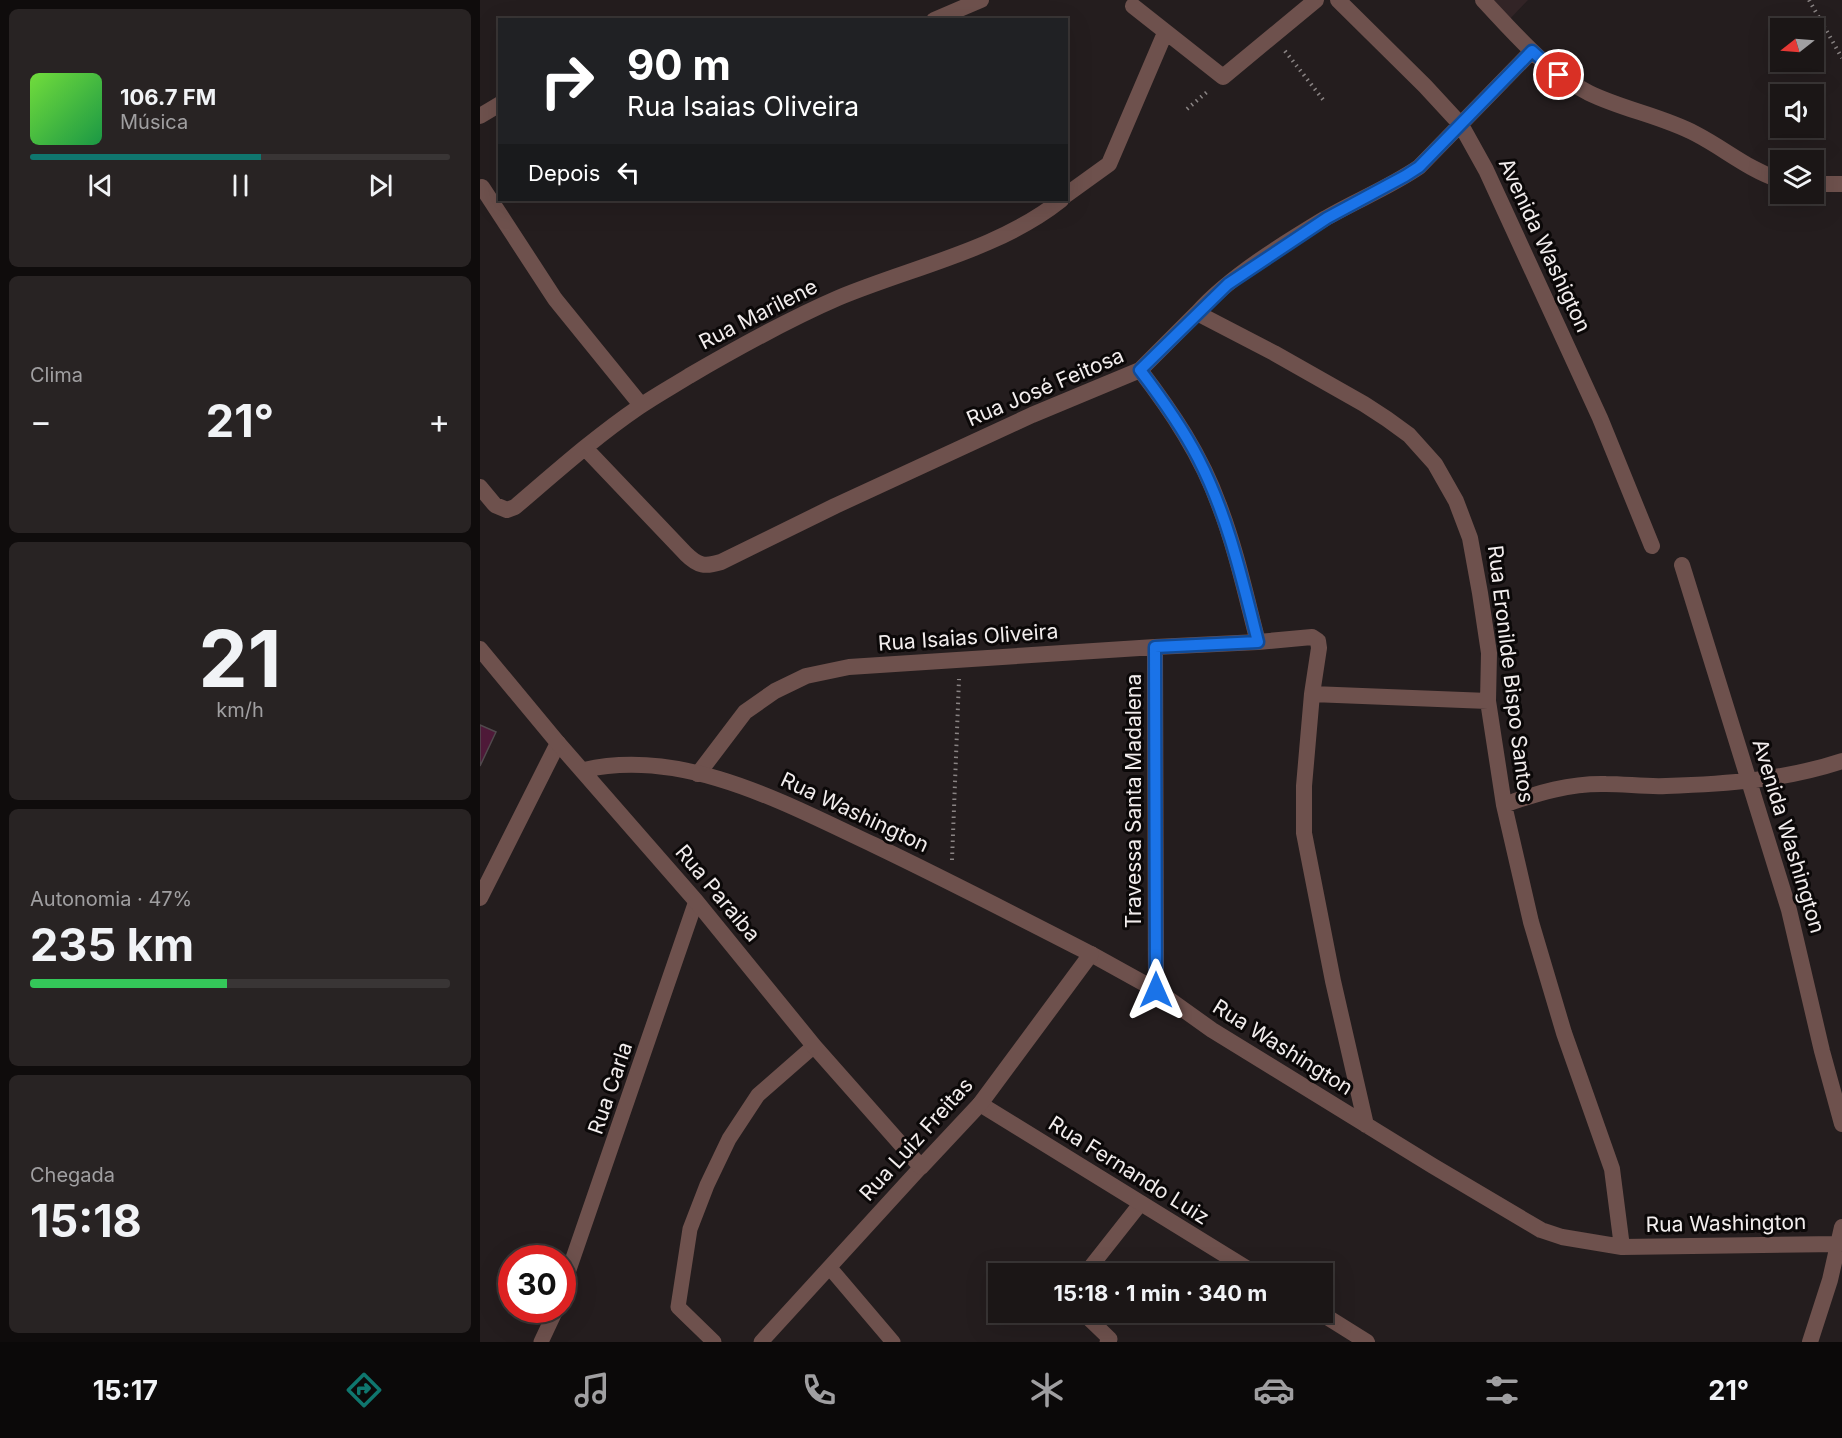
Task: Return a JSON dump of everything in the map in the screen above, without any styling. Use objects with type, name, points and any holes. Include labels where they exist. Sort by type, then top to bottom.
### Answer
[{"type":"street","points":[[939,18],[981,0]]},
{"type":"street","points":[[1133,6],[1223,77],[1316,0]]},
{"type":"street","name":"Avenida Washigton","points":[[1338,0],[1461,125],[1486,170],[1600,418],[1652,546]]},
{"type":"street","points":[[1483,0],[1532,51],[1559,75],[1588,92],[1696,134],[1760,173],[1770,176]]},
{"type":"street","points":[[1068,194],[1108,164],[1165,33]]},
{"type":"street","points":[[1140,370],[1228,284],[1327,218],[1419,167],[1532,51]]},
{"type":"street","points":[[480,116],[498,105]]},
{"type":"street","points":[[1824,184],[1842,184]]},
{"type":"street","points":[[482,187],[555,299],[641,405]]},
{"type":"street","name":"Rua Marilene","points":[[480,487],[500,508],[507,510],[515,507],[585,448],[641,405],[714,361],[838,298],[1014,231],[1060,201]]},
{"type":"street","name":"Rua Eronilde Bispo Santos","points":[[1197,313],[1365,404],[1408,435],[1435,464],[1456,501],[1470,538],[1489,653],[1488,701],[1504,805],[1531,922],[1558,1011],[1612,1169],[1622,1247]]},
{"type":"street","name":"Rua José Feitosa","points":[[585,448],[696,564],[708,566],[721,562],[835,506],[1032,415],[1140,370],[1174,416],[1199,459],[1219,503],[1234,548],[1258,642]]},
{"type":"street","name":"Avenida Washington","points":[[1682,565],[1798,942],[1822,1051],[1842,1124]]},
{"type":"street","name":"Rua Isaias Oliveira","points":[[698,774],[745,712],[775,691],[806,676],[849,668],[1312,637],[1318,641],[1312,694]]},
{"type":"street","name":"Travessa Santa Madalena","points":[[1155,647],[1156,990]]},
{"type":"street","name":"Rua Paraiba","points":[[480,649],[558,743],[584,770],[696,901],[814,1046],[921,1167]]},
{"type":"street","points":[[1366,1125],[1333,981],[1304,833],[1304,786],[1312,694],[1488,701]]},
{"type":"street","points":[[480,898],[558,743]]},
{"type":"street","points":[[1504,805],[1537,793],[1573,786],[1605,783],[1664,786],[1749,782],[1815,770],[1842,761]]},
{"type":"street","name":"Rua Washington","points":[[584,770],[607,764],[632,764],[698,774],[780,800],[951,882],[1156,990],[1212,1030],[1366,1125],[1541,1230],[1562,1238],[1622,1247],[1839,1244]]},
{"type":"street","name":"Rua Luiz Freitas","points":[[921,1167],[980,1104],[1091,954]]},
{"type":"street","name":"Rua Fernando Luiz","points":[[980,1104],[1238,1263]]},
{"type":"street","points":[[1810,1342],[1842,1227]]},
{"type":"street","points":[[1333,1321],[1367,1342]]},
{"type":"lane","name":"Rua Carla","points":[[576,1249],[696,901]]},
{"type":"lane","points":[[714,1342],[678,1307],[690,1229],[706,1185],[729,1139],[758,1095],[814,1046]]},
{"type":"lane","name":"Rua Luiz Freitas","points":[[761,1342],[921,1167]]},
{"type":"lane","points":[[1094,1263],[1141,1203]]},
{"type":"lane","points":[[830,1268],[893,1342]]},
{"type":"lane","points":[[541,1342],[549,1323]]},
{"type":"lane","points":[[1093,1323],[1110,1339],[1107,1342]]},
{"type":"path","points":[[1809,0],[1842,58]]},
{"type":"path","points":[[1273,36],[1325,102]]},
{"type":"path","points":[[951,882],[960,660]]},
{"type":"shaded area","points":[[1488,0],[1528,0],[1507,22]]},
{"type":"building","points":[[480,725],[496,732],[480,766]]},
{"type":"route","points":[[1156,990],[1155,647],[1258,642],[1234,548],[1219,503],[1199,459],[1174,416],[1140,370],[1208,301],[1228,284],[1327,218],[1419,167],[1532,51],[1559,75]]}]
